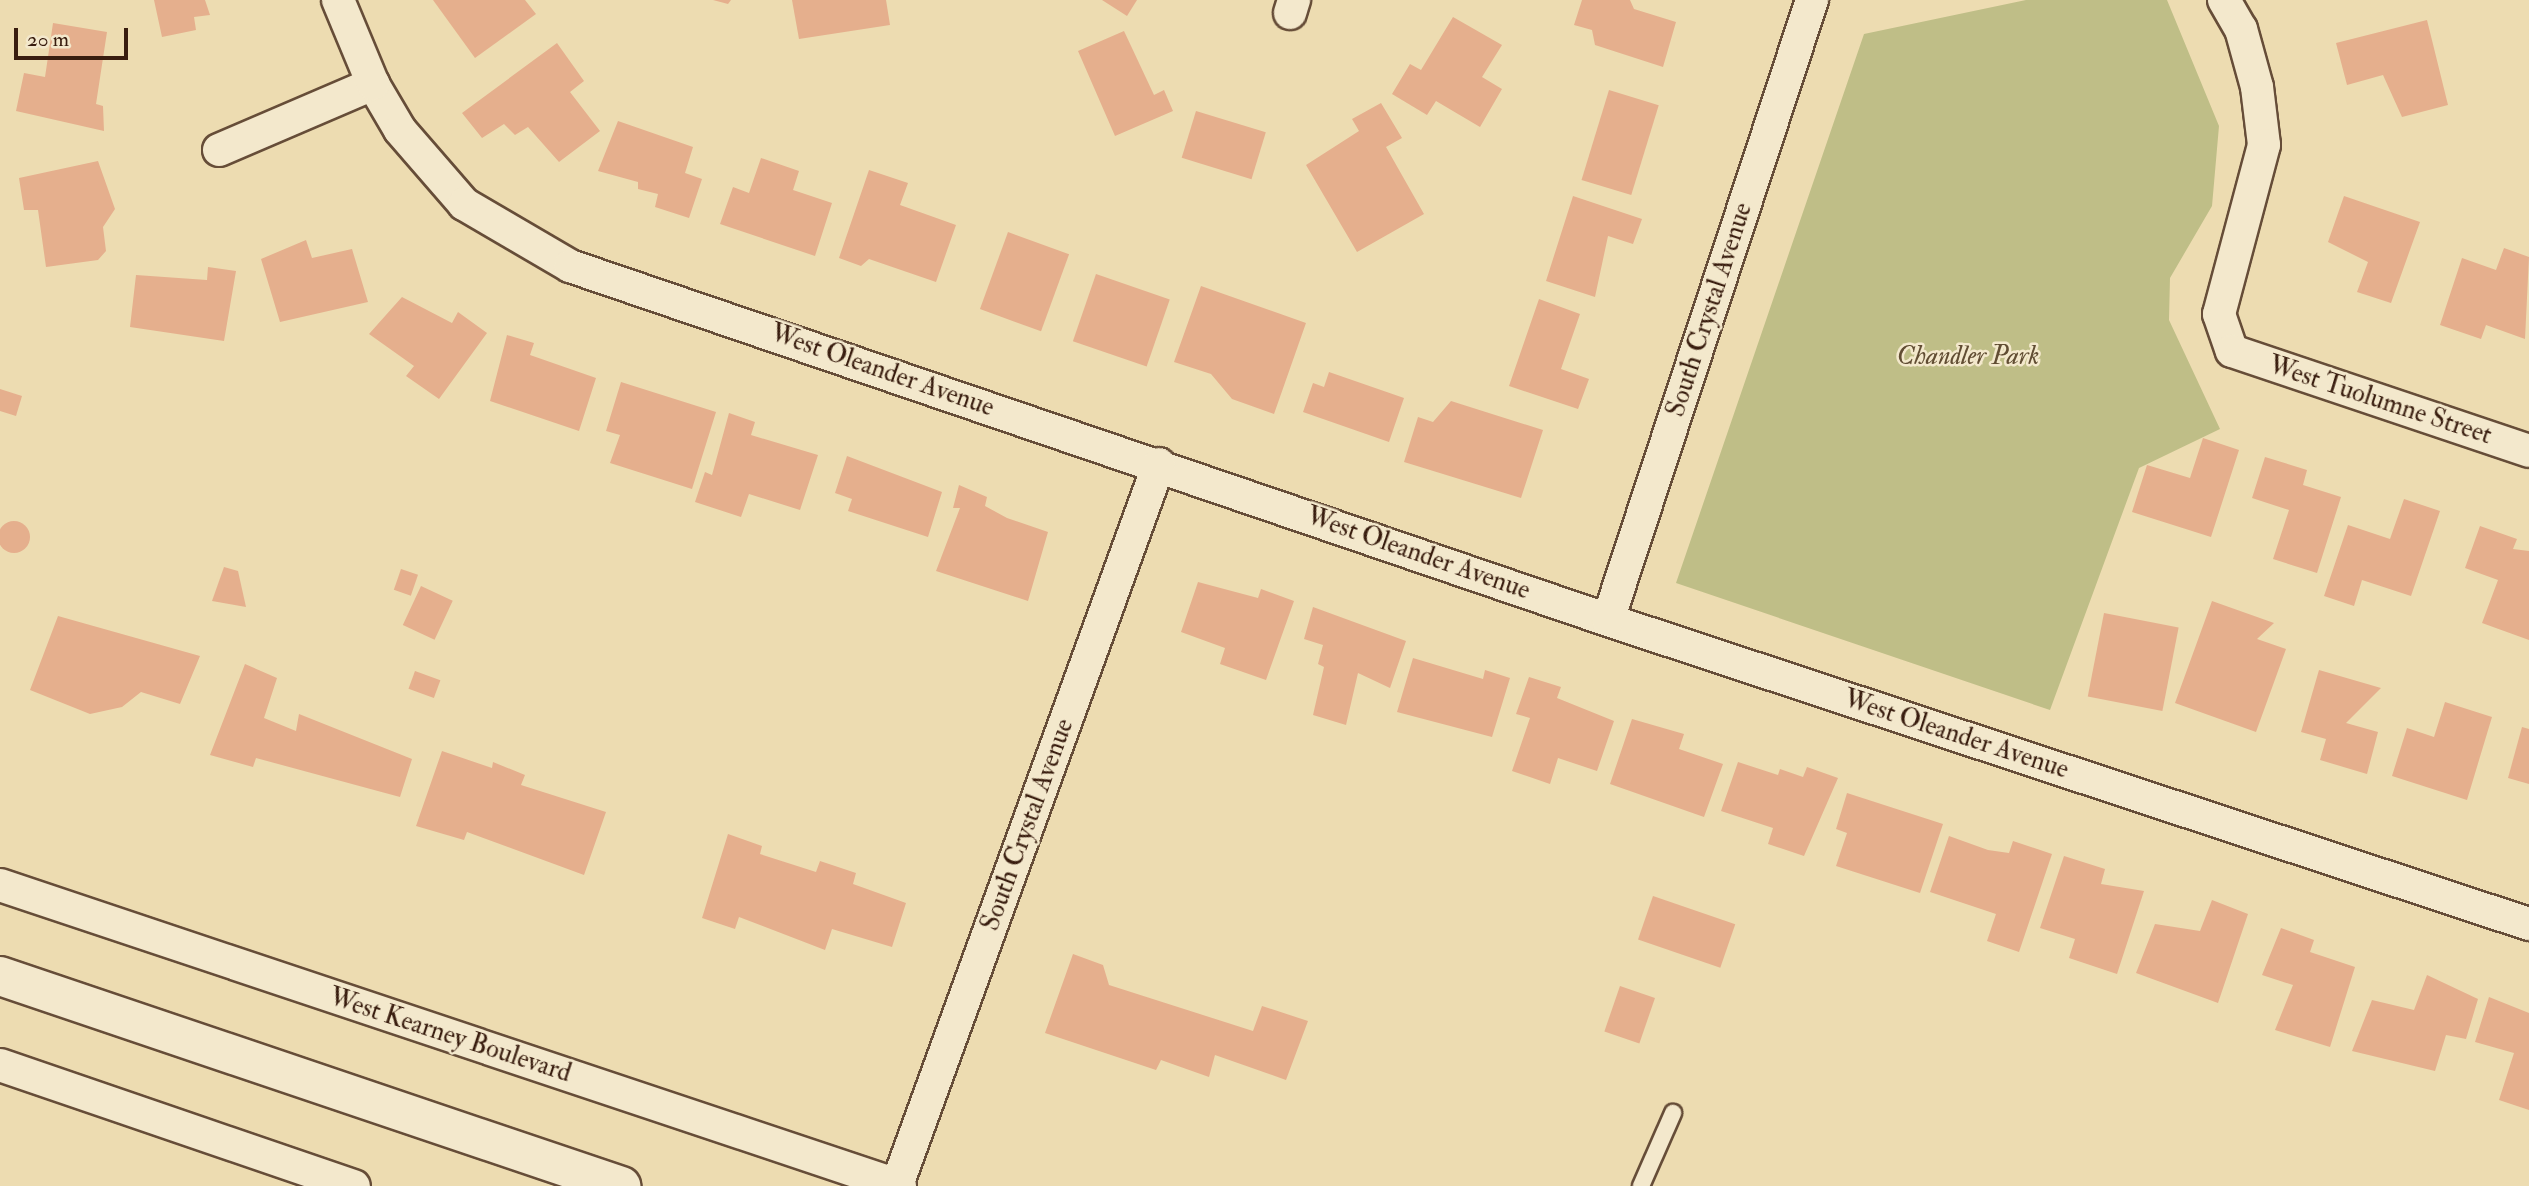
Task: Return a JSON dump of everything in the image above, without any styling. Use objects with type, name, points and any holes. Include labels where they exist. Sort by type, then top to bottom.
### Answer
[{"type":"main road","points":[[0,976],[621,1186]]},
{"type":"street","name":"West Oleander Avenue","points":[[338,0],[373,84],[400,130],[464,204],[570,266],[1159,464],[1608,620],[2529,924]]},
{"type":"street","name":"South Crystal Avenue","points":[[1608,620],[1812,0]]},
{"type":"street","name":"West Tuolumne Street","points":[[2224,0],[2254,76],[2264,145],[2220,314],[2232,351],[2529,451]]},
{"type":"street","points":[[219,150],[373,84]]},
{"type":"street","name":"South Crystal Avenue","points":[[898,1186],[1159,464]]},
{"type":"street","name":"West Kearney Boulevard","points":[[0,885],[898,1186]]},
{"type":"street","points":[[0,1065],[354,1186]]},
{"type":"lane","points":[[1641,1186],[1673,1113]]},
{"type":"green space","name":"Chandler Park","points":[[2026,0],[2167,0],[2219,126],[2212,206],[2170,278],[2169,320],[2220,429],[2139,468],[2050,710],[1676,583],[1864,34]]},
{"type":"building","points":[[154,0],[205,0],[210,15],[194,17],[196,30],[162,37]]},
{"type":"building","points":[[433,0],[525,0],[536,14],[475,58]]},
{"type":"building","points":[[713,0],[731,0],[728,4]]},
{"type":"building","points":[[792,0],[886,0],[890,25],[799,39]]},
{"type":"building","points":[[1102,0],[1137,0],[1127,16]]},
{"type":"building","points":[[1582,0],[1630,0],[1634,9],[1676,22],[1663,67],[1595,45],[1592,30],[1574,25]]},
{"type":"building","points":[[1453,17],[1502,45],[1482,77],[1502,89],[1480,127],[1436,101],[1427,115],[1392,94],[1410,64],[1421,70]]},
{"type":"building","points":[[2427,20],[2448,105],[2402,117],[2383,75],[2347,85],[2336,43]]},
{"type":"building","points":[[53,23],[107,32],[96,104],[103,106],[104,131],[16,111],[24,73],[45,77]]},
{"type":"building","points":[[1124,31],[1154,95],[1164,90],[1173,111],[1115,136],[1078,51]]},
{"type":"building","points":[[557,43],[584,81],[570,92],[600,131],[559,162],[528,127],[515,135],[504,124],[482,138],[462,113]]},
{"type":"building","points":[[1609,90],[1659,105],[1631,195],[1582,180]]},
{"type":"building","points":[[1381,103],[1402,138],[1386,147],[1424,214],[1357,252],[1306,165],[1359,131],[1352,119]]},
{"type":"building","points":[[1196,111],[1266,132],[1251,179],[1182,158]]},
{"type":"building","points":[[618,121],[693,147],[685,173],[702,179],[689,218],[655,207],[658,194],[638,189],[638,182],[598,171]]},
{"type":"building","points":[[761,158],[799,171],[793,190],[832,203],[815,256],[720,224],[733,187],[749,193]]},
{"type":"building","points":[[98,161],[115,209],[103,227],[106,251],[98,260],[46,267],[38,210],[24,210],[19,178]]},
{"type":"building","points":[[869,170],[908,183],[900,205],[956,225],[936,282],[869,259],[861,266],[839,258]]},
{"type":"building","points":[[1573,196],[1642,219],[1633,244],[1608,236],[1595,297],[1546,281]]},
{"type":"building","points":[[2344,196],[2420,222],[2391,303],[2357,292],[2368,262],[2328,242]]},
{"type":"building","points":[[1008,232],[1069,254],[1041,331],[980,309]]},
{"type":"building","points":[[306,240],[312,258],[352,249],[368,302],[280,322],[261,259]]},
{"type":"building","points":[[2504,248],[2529,257],[2525,339],[2486,325],[2481,339],[2440,325],[2462,258],[2496,270]]},
{"type":"building","points":[[208,267],[236,271],[224,341],[130,327],[136,275],[207,280]]},
{"type":"building","points":[[1096,274],[1170,299],[1147,367],[1073,341]]},
{"type":"building","points":[[1201,286],[1306,323],[1274,414],[1232,399],[1211,374],[1174,362]]},
{"type":"building","points":[[402,297],[452,323],[458,312],[487,333],[439,399],[406,376],[414,366],[369,334]]},
{"type":"building","points":[[1539,299],[1580,314],[1561,369],[1589,379],[1578,409],[1509,386]]},
{"type":"building","points":[[507,335],[534,343],[530,355],[596,378],[579,431],[490,401]]},
{"type":"building","points":[[1329,372],[1404,398],[1389,442],[1303,412],[1313,383],[1324,387]]},
{"type":"building","points":[[621,382],[716,412],[692,489],[610,463],[620,435],[606,431]]},
{"type":"building","points":[[0,389],[22,396],[16,416],[0,411]]},
{"type":"building","points":[[1451,401],[1543,430],[1521,498],[1404,462],[1418,417],[1433,422]]},
{"type":"building","points":[[729,413],[755,422],[751,435],[818,455],[800,510],[749,494],[741,517],[695,502],[705,472],[712,475]]},
{"type":"building","points":[[2203,438],[2239,450],[2211,537],[2132,512],[2147,465],[2190,478]]},
{"type":"building","points":[[847,456],[942,492],[928,537],[848,511],[852,499],[835,493]]},
{"type":"building","points":[[2265,457],[2307,470],[2303,485],[2341,497],[2317,573],[2273,559],[2289,510],[2252,498]]},
{"type":"building","points":[[959,485],[987,497],[985,506],[1007,518],[1048,532],[1028,601],[936,571],[960,508],[953,508]]},
{"type":"building","points":[[2404,499],[2440,511],[2411,596],[2362,580],[2354,606],[2324,596],[2348,525],[2390,539]]},
{"type":"building","points":[[14,521],[25,526],[30,537],[25,548],[14,553],[3,548],[-2,537],[3,526]]},
{"type":"building","points":[[2480,526],[2517,539],[2513,549],[2529,551],[2529,640],[2482,623],[2498,580],[2465,568]]},
{"type":"building","points":[[224,567],[238,571],[246,607],[212,601]]},
{"type":"building","points":[[401,569],[418,575],[411,596],[394,590]]},
{"type":"building","points":[[1198,582],[1258,598],[1261,589],[1294,601],[1266,680],[1220,664],[1225,648],[1181,632]]},
{"type":"building","points":[[421,586],[453,601],[435,640],[403,625]]},
{"type":"building","points":[[2212,601],[2274,623],[2257,639],[2286,649],[2256,732],[2175,703]]},
{"type":"building","points":[[1313,607],[1406,641],[1390,688],[1358,673],[1346,725],[1313,715],[1324,667],[1318,664],[1323,645],[1304,639]]},
{"type":"building","points":[[2104,613],[2179,628],[2162,711],[2088,696]]},
{"type":"building","points":[[58,616],[200,656],[180,704],[141,692],[122,707],[90,714],[30,690]]},
{"type":"building","points":[[1413,658],[1483,679],[1485,670],[1510,678],[1492,737],[1397,712]]},
{"type":"building","points":[[245,664],[277,678],[264,718],[296,731],[299,714],[412,759],[400,797],[256,758],[253,767],[210,755]]},
{"type":"building","points":[[2319,670],[2381,688],[2346,723],[2378,732],[2367,774],[2320,760],[2326,739],[2301,732]]},
{"type":"building","points":[[415,671],[440,680],[434,698],[409,689]]},
{"type":"building","points":[[1529,677],[1561,687],[1557,698],[1614,721],[1597,771],[1558,758],[1550,784],[1512,771],[1530,718],[1516,714]]},
{"type":"building","points":[[2445,702],[2492,717],[2467,800],[2392,776],[2407,728],[2434,737]]},
{"type":"building","points":[[1632,719],[1684,734],[1679,749],[1723,764],[1704,817],[1610,784]]},
{"type":"building","points":[[2522,727],[2529,729],[2529,784],[2508,778]]},
{"type":"building","points":[[442,751],[492,768],[493,762],[525,775],[521,785],[606,812],[584,875],[467,832],[464,840],[416,826]]},
{"type":"building","points":[[1738,762],[1778,775],[1780,769],[1803,777],[1807,767],[1838,778],[1804,856],[1768,844],[1773,828],[1721,811]]},
{"type":"building","points":[[1847,793],[1943,824],[1920,893],[1836,866],[1847,833],[1836,829]]},
{"type":"building","points":[[728,834],[762,846],[760,854],[816,872],[820,861],[856,873],[853,884],[906,903],[892,947],[832,929],[825,950],[739,917],[735,929],[702,918]]},
{"type":"building","points":[[1949,836],[1988,850],[2009,853],[2013,841],[2052,854],[2019,952],[1987,941],[1996,914],[1930,892]]},
{"type":"building","points":[[2064,856],[2105,869],[2101,884],[2144,891],[2117,974],[2069,958],[2075,939],[2040,928]]},
{"type":"building","points":[[1653,896],[1735,924],[1720,968],[1638,939]]},
{"type":"building","points":[[2212,900],[2248,914],[2218,1003],[2136,973],[2155,924],[2200,931]]},
{"type":"building","points":[[2281,928],[2314,940],[2310,952],[2355,967],[2330,1047],[2275,1030],[2293,985],[2262,975]]},
{"type":"building","points":[[1073,954],[1103,965],[1109,985],[1253,1031],[1262,1006],[1308,1021],[1286,1080],[1215,1055],[1209,1077],[1161,1060],[1156,1070],[1045,1033]]},
{"type":"building","points":[[2427,975],[2478,999],[2466,1039],[2446,1035],[2435,1071],[2352,1051],[2372,1000],[2414,1010]]},
{"type":"building","points":[[1620,986],[1655,998],[1639,1043],[1604,1031]]},
{"type":"building","points":[[2489,997],[2529,1013],[2529,1110],[2499,1100],[2514,1053],[2475,1042]]}]
